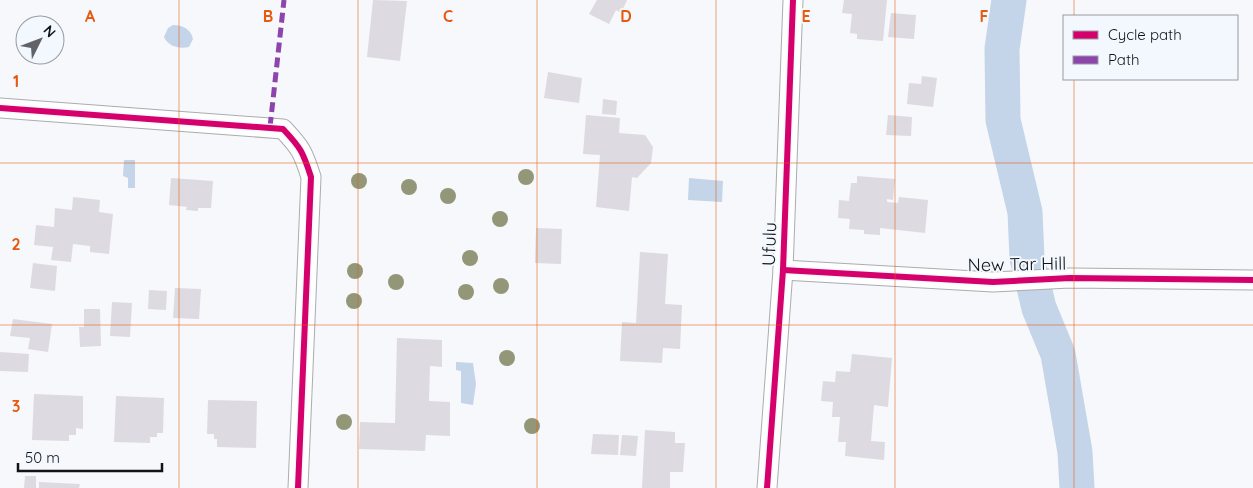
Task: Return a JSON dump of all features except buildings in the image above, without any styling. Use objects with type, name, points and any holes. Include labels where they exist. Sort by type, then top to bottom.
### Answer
[{"type":"street","name":"Ufulu","points":[[767,488],[783,270],[793,0]]},
{"type":"street","points":[[0,108],[283,128],[299,146],[305,156],[311,177],[298,488]]},
{"type":"street","name":"New Tar Hill","points":[[783,270],[992,282],[1070,278],[1253,280]]},
{"type":"water","points":[[173,25],[188,30],[193,39],[189,47],[175,46],[166,40],[164,37],[168,28]]},
{"type":"water","points":[[124,160],[135,160],[135,188],[128,188],[128,178],[123,176]]},
{"type":"water","points":[[689,178],[723,181],[722,202],[688,200]]},
{"type":"water","points":[[456,362],[473,363],[476,384],[473,405],[461,403],[461,371],[456,370]]},
{"type":"waterway","points":[[1009,0],[1002,49],[1003,120],[1025,212],[1027,258],[1039,308],[1058,354],[1075,452],[1077,488]]},
{"type":"marked path","points":[[270,127],[284,0]]},
{"type":"cycle path","points":[[767,488],[783,270],[793,0]]},
{"type":"cycle path","points":[[0,108],[283,129],[294,141],[301,151],[311,177],[298,488]]},
{"type":"cycle path","points":[[783,270],[993,282],[1070,278],[1253,280]]}]
